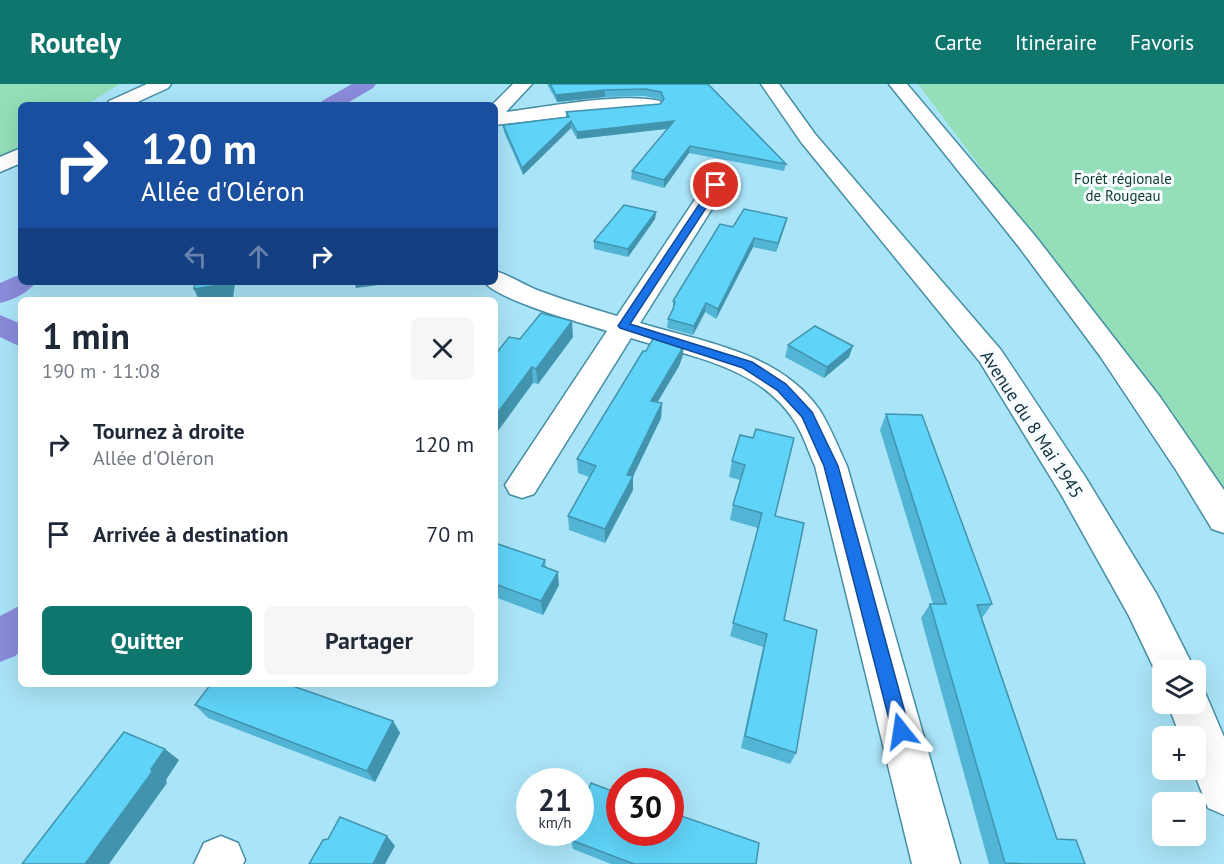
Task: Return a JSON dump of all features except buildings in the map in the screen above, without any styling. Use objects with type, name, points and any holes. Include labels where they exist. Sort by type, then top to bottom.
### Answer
[{"type":"main road","points":[[123,102],[162,84]]},
{"type":"main road","points":[[498,109],[524,84]]},
{"type":"main road","name":"Avenue du 8 Mai 1945","points":[[770,84],[808,138],[931,288],[991,356],[1080,497],[1143,605],[1170,660]]},
{"type":"main road","points":[[898,84],[1034,251],[1126,369],[1190,463],[1224,519]]},
{"type":"main road","points":[[498,119],[615,105],[653,105]]},
{"type":"main road","points":[[0,166],[18,156]]},
{"type":"main road","points":[[522,485],[716,185]]},
{"type":"main road","points":[[498,281],[557,307],[748,365],[782,387],[807,415],[831,466],[936,864]]},
{"type":"main road","points":[[1193,714],[1224,792]]},
{"type":"green space","points":[[0,84],[120,84],[91,102],[18,102],[18,148],[0,158]]},
{"type":"green space","name":"Forêt régionale de Rougeau","points":[[918,84],[1224,84],[1224,492]]},
{"type":"waterway","points":[[334,102],[366,84]]},
{"type":"waterway","points":[[0,295],[18,284]]},
{"type":"waterway","points":[[0,324],[18,335]]},
{"type":"waterway","points":[[0,642],[18,627]]},
{"type":"route","points":[[716,185],[624,326],[748,365],[782,387],[807,415],[831,466],[901,731]]}]
